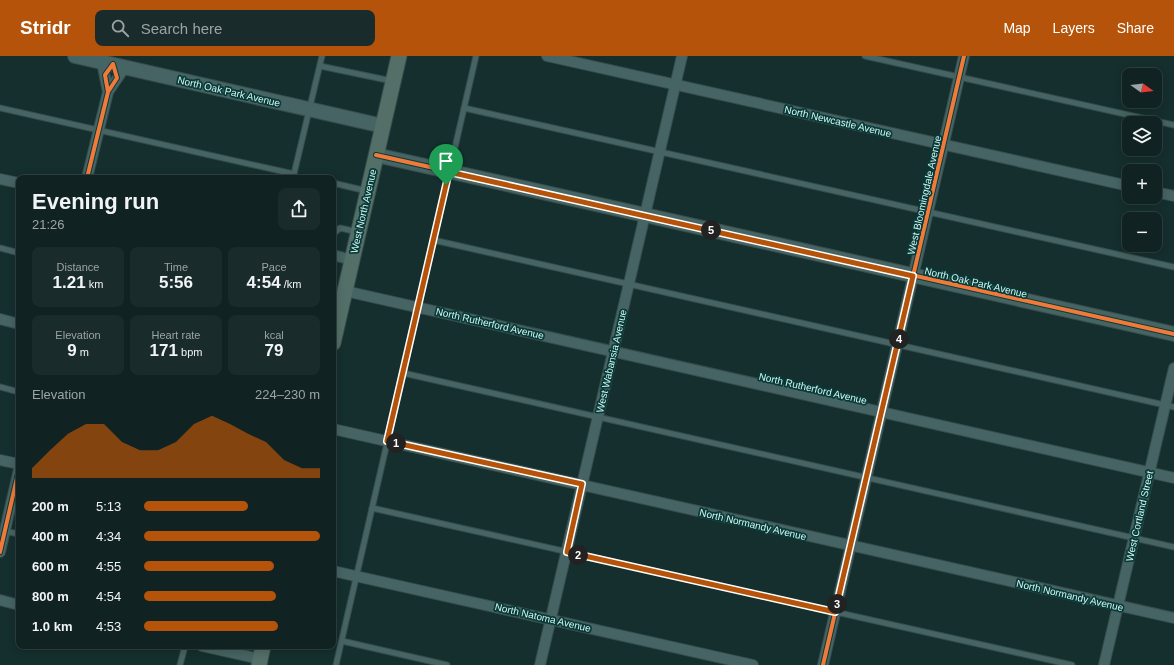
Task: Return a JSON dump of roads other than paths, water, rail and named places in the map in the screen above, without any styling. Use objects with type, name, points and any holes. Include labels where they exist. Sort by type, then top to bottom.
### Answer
[{"type":"main road","name":"West North Avenue","points":[[336,330],[399,56]]},
{"type":"street","name":"North Oak Park Avenue","points":[[76,56],[114,62],[309,110],[383,126]]},
{"type":"street","name":"North Newcastle Avenue","points":[[547,56],[1122,184]]},
{"type":"street","name":"West Wabansia Avenue","points":[[540,665],[682,56]]},
{"type":"street","name":"West Bloomingdale Avenue","points":[[823,665],[964,56]]},
{"type":"street","points":[[88,175],[114,62]]},
{"type":"street","points":[[108,92],[114,62]]},
{"type":"street","name":"North Oak Park Avenue","points":[[376,156],[1174,334]]},
{"type":"street","points":[[0,179],[16,182]]},
{"type":"street","points":[[1162,193],[1174,196]]},
{"type":"street","points":[[336,256],[352,260]]},
{"type":"street","name":"North Rutherford Avenue","points":[[345,291],[1174,478]]},
{"type":"street","points":[[0,319],[16,323]]},
{"type":"street","name":"West Cortland Street","points":[[1104,665],[1150,472],[1170,406],[1174,368]]},
{"type":"street","name":"North Normandy Avenue","points":[[336,430],[1174,618]]},
{"type":"street","points":[[0,460],[16,463]]},
{"type":"street","points":[[0,552],[2,531],[16,480]]},
{"type":"street","name":"North Natoma Avenue","points":[[336,572],[753,665]]},
{"type":"street","points":[[0,600],[16,604]]},
{"type":"street","points":[[218,649],[260,657]]},
{"type":"lane","points":[[294,175],[322,56]]},
{"type":"lane","points":[[336,665],[476,56]]},
{"type":"lane","points":[[865,56],[1174,125]]},
{"type":"lane","points":[[320,66],[393,81]]},
{"type":"lane","points":[[0,108],[290,175]]},
{"type":"lane","points":[[464,108],[1174,267]]},
{"type":"lane","points":[[336,184],[368,192]]},
{"type":"lane","points":[[336,231],[340,228],[358,233]]},
{"type":"lane","points":[[433,240],[1170,406]]},
{"type":"lane","points":[[0,248],[16,252]]},
{"type":"lane","points":[[403,374],[1174,547]]},
{"type":"lane","points":[[0,388],[16,391]]},
{"type":"lane","points":[[372,508],[1072,665]]},
{"type":"lane","points":[[2,531],[16,533]]},
{"type":"lane","points":[[342,642],[447,665]]},
{"type":"lane","points":[[180,665],[184,649]]}]
